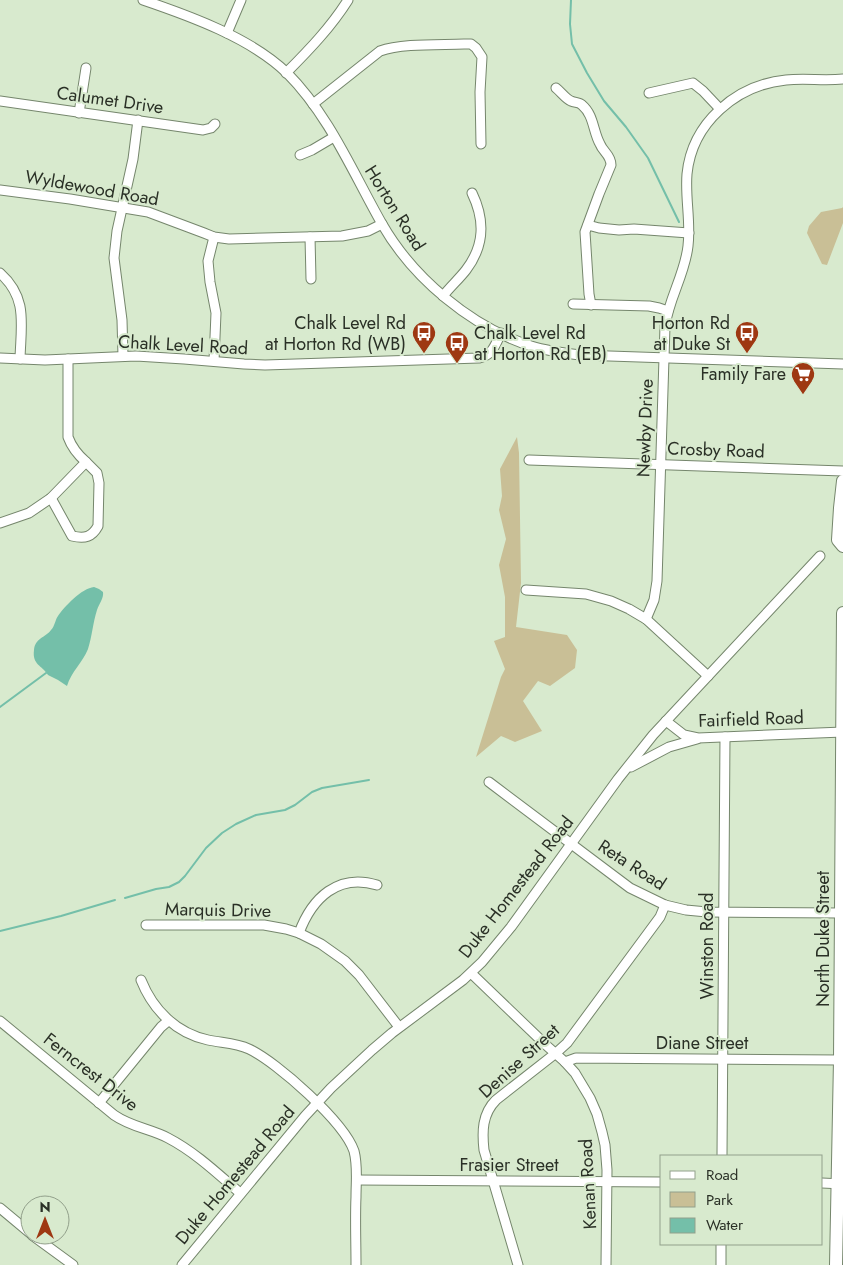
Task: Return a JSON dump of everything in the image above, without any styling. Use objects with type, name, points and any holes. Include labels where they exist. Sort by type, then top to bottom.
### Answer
[{"type":"highway","points":[[843,481],[838,540],[843,546]]},
{"type":"highway","name":"North Duke Street","points":[[836,1265],[841,1184],[843,614]]},
{"type":"street","name":"Horton Road","points":[[143,0],[227,33],[262,54],[286,73],[314,104],[382,224],[414,268],[427,283],[443,296],[472,317],[501,333],[531,346],[580,355],[843,364]]},
{"type":"street","points":[[227,33],[241,0]]},
{"type":"street","points":[[286,73],[332,24],[348,0]]},
{"type":"street","points":[[314,104],[386,48],[471,44],[482,56],[480,92],[481,144]]},
{"type":"street","points":[[79,113],[86,68]]},
{"type":"street","name":"Newby Drive","points":[[646,619],[656,590],[665,326],[668,311],[686,260],[689,233],[686,186],[690,158],[708,122],[736,96],[751,88],[770,82],[787,80],[843,78]]},
{"type":"street","points":[[649,93],[693,83],[720,109]]},
{"type":"street","points":[[556,88],[569,100],[581,104],[586,109],[600,145],[611,161],[585,236],[591,305]]},
{"type":"street","name":"Calumet Drive","points":[[0,101],[203,130],[215,124]]},
{"type":"street","points":[[122,356],[122,320],[114,258],[117,231],[133,159],[138,120]]},
{"type":"street","points":[[300,155],[334,137]]},
{"type":"street","name":"Wyldewood Road","points":[[0,190],[122,207],[157,214],[214,237],[229,239],[342,236],[358,234],[382,224]]},
{"type":"street","points":[[443,296],[465,270],[475,256],[479,246],[480,216],[472,193]]},
{"type":"street","points":[[588,225],[619,230],[634,229],[689,233]]},
{"type":"street","points":[[214,237],[208,261],[216,313],[214,361]]},
{"type":"street","points":[[310,237],[311,280]]},
{"type":"street","points":[[0,273],[17,294],[20,304],[20,358]]},
{"type":"street","points":[[573,304],[649,306],[668,311]]},
{"type":"street","name":"Chalk Level Road","points":[[0,358],[45,360],[136,356],[265,365],[479,358],[488,355],[492,351],[501,333]]},
{"type":"street","points":[[51,498],[72,536],[86,538],[96,531],[98,526],[99,483],[97,473],[74,449],[68,437],[68,359]]},
{"type":"street","name":"Crosby Road","points":[[529,460],[843,471]]},
{"type":"street","points":[[0,523],[29,513],[51,498],[86,462]]},
{"type":"street","name":"Duke Homestead Road","points":[[182,1265],[240,1193],[317,1103],[372,1050],[399,1027],[471,973],[482,962],[511,927],[653,735],[820,556]]},
{"type":"street","points":[[526,590],[586,594],[611,601],[629,609],[646,619],[708,676]]},
{"type":"street","name":"Fairfield Road","points":[[666,721],[684,735],[698,738],[843,732]]},
{"type":"street","name":"Winston Road","points":[[722,1155],[725,737]]},
{"type":"street","points":[[626,769],[669,747],[698,738]]},
{"type":"street","name":"Reta Road","points":[[489,782],[630,888],[665,905],[707,912],[841,913]]},
{"type":"street","points":[[299,933],[312,906],[330,890],[353,882],[363,881],[377,884]]},
{"type":"street","name":"Denise Street","points":[[518,1265],[486,1159],[483,1139],[485,1118],[496,1100],[567,1043],[660,917],[665,905]]},
{"type":"street","name":"Marquis Drive","points":[[146,925],[264,925],[299,933],[321,944],[345,961],[359,975],[399,1027]]},
{"type":"street","name":"Kenan Road","points":[[471,973],[575,1073],[597,1114],[605,1145],[607,1182],[606,1265]]},
{"type":"street","points":[[140,980],[150,999],[168,1021],[192,1035],[240,1045],[256,1053],[273,1064],[317,1103],[339,1126],[350,1142],[354,1154],[357,1180],[356,1265]]},
{"type":"street","name":"Ferncrest Drive","points":[[0,1021],[114,1115],[181,1145],[240,1193]]},
{"type":"street","points":[[99,1103],[168,1021]]},
{"type":"street","name":"Diane Street","points":[[565,1062],[576,1058],[840,1060]]},
{"type":"street","name":"Frasier Street","points":[[357,1180],[660,1182]]},
{"type":"street","points":[[823,1183],[841,1184]]},
{"type":"street","points":[[0,1208],[20,1225]]},
{"type":"street","points":[[46,1245],[73,1265]]},
{"type":"street","points":[[721,1245],[721,1265]]},
{"type":"green space","points":[[843,207],[843,223],[827,265],[822,264],[807,233],[809,226],[821,212]]},
{"type":"green space","points":[[517,437],[519,453],[521,583],[516,627],[567,635],[577,650],[575,668],[550,686],[538,681],[523,701],[542,731],[515,742],[501,736],[476,757],[505,669],[494,641],[505,637],[505,597],[499,565],[506,539],[499,510],[502,496],[500,469]]},
{"type":"water","points":[[94,587],[103,592],[103,596],[96,615],[91,640],[88,649],[67,686],[48,675],[36,662],[34,659],[35,646],[38,641],[49,633],[58,616],[69,603],[79,594]]},
{"type":"waterway","points":[[571,0],[570,24],[572,44],[604,101],[626,127],[648,158],[679,222]]},
{"type":"waterway","points":[[0,707],[46,673]]},
{"type":"waterway","points":[[125,898],[169,887],[179,882],[206,848],[222,833],[236,824],[256,815],[285,810],[312,792],[322,788],[369,780]]},
{"type":"waterway","points":[[0,931],[115,900]]},
{"type":"place","name":"Chalk Level Rd at Horton Rd (WB)","points":[[424,354]]},
{"type":"place","name":"Horton Rd at Duke St","points":[[747,354]]},
{"type":"place","name":"Chalk Level Rd at Horton Rd (EB)","points":[[457,364]]},
{"type":"place","name":"Family Fare","points":[[803,395]]}]
